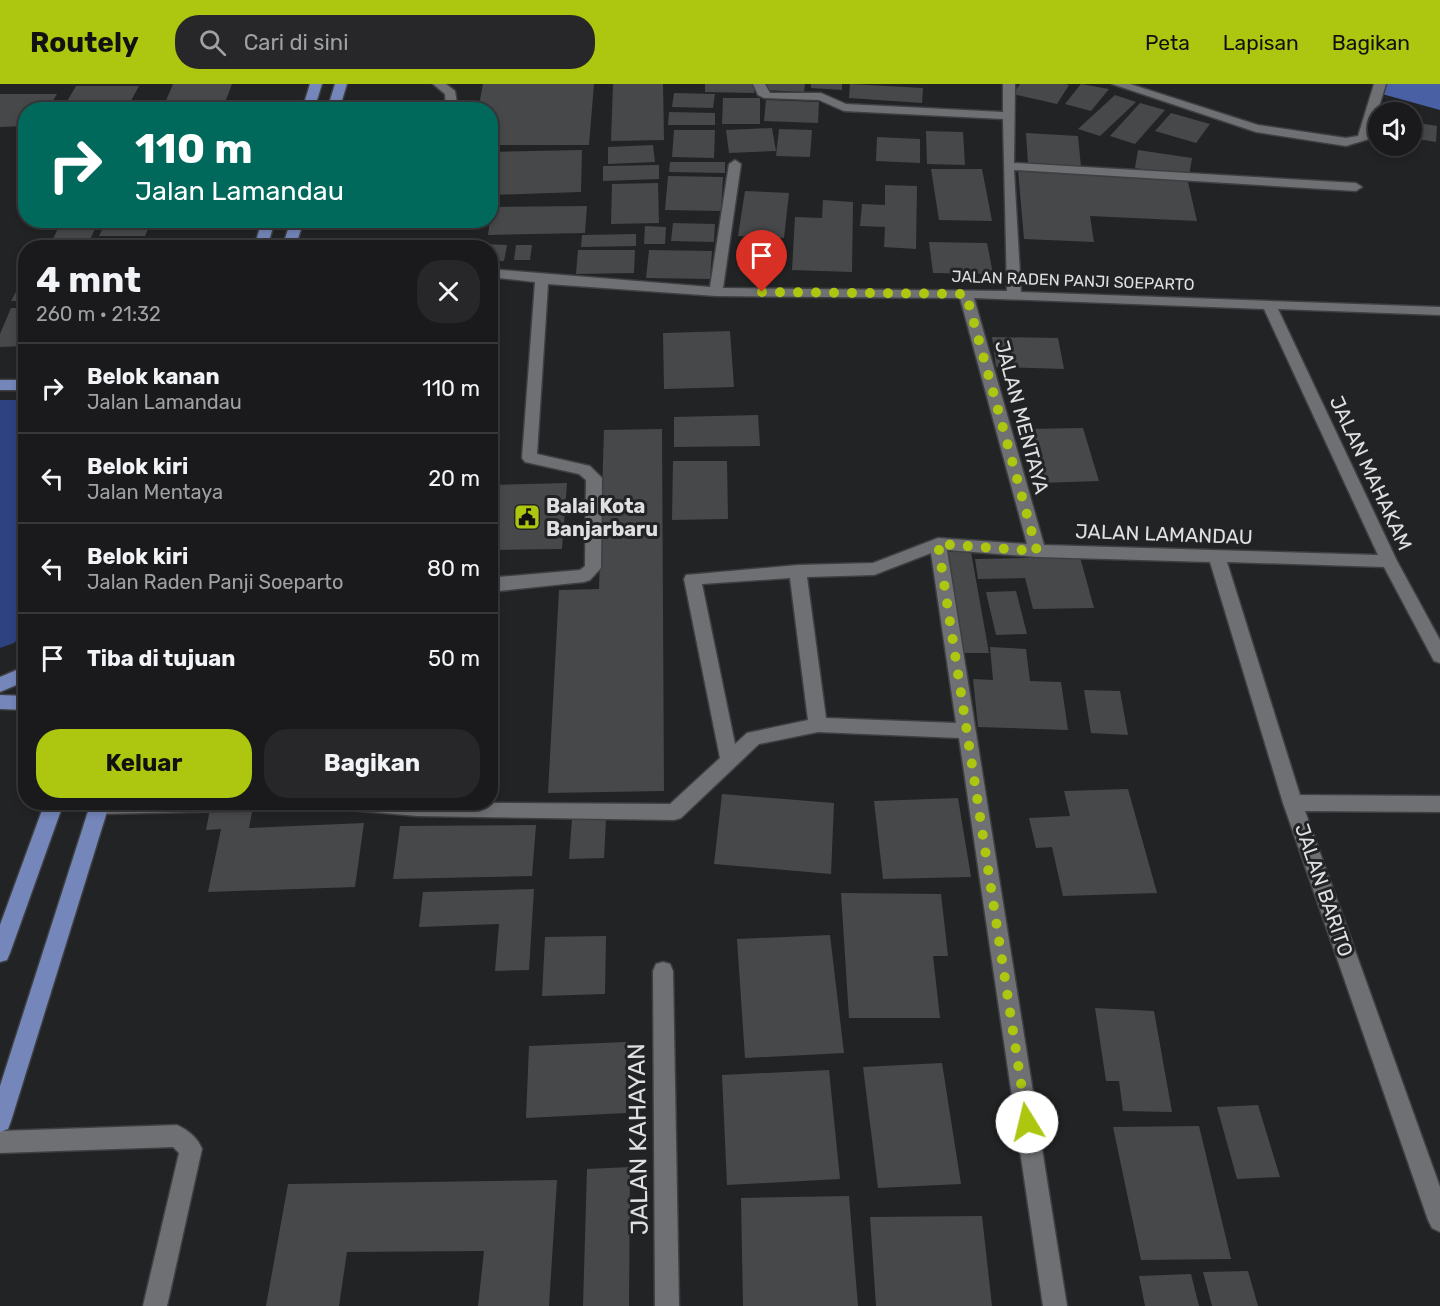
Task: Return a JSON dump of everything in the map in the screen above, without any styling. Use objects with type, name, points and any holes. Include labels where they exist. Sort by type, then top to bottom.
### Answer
[{"type":"main road","points":[[310,102],[316,84]]},
{"type":"main road","points":[[335,102],[341,84]]},
{"type":"main road","points":[[0,385],[18,385]]},
{"type":"main road","points":[[0,685],[18,677]]},
{"type":"main road","points":[[0,702],[18,703]]},
{"type":"main road","points":[[0,953],[52,810]]},
{"type":"main road","points":[[0,1121],[98,810]]},
{"type":"street","points":[[439,84],[451,93],[452,102]]},
{"type":"street","points":[[759,84],[762,93],[768,96],[821,97],[844,106],[1008,116]]},
{"type":"street","points":[[1009,84],[1008,166],[1014,296]]},
{"type":"street","points":[[1118,84],[1256,128],[1346,142],[1362,140],[1380,84]]},
{"type":"street","points":[[716,292],[735,164]]},
{"type":"street","points":[[1008,166],[1356,187]]},
{"type":"street","name":"JALAN RADEN PANJI SOEPARTO","points":[[498,274],[716,292],[966,294],[1440,311]]},
{"type":"street","points":[[498,583],[584,576],[593,568],[594,478],[584,470],[530,458],[529,446],[542,279]]},
{"type":"street","name":"JALAN MENTAYA","points":[[966,294],[1037,551]]},
{"type":"street","name":"JALAN MAHAKAM","points":[[1269,304],[1389,561],[1440,656]]},
{"type":"street","points":[[729,758],[692,579],[798,571],[874,569],[938,544],[1055,1306]]},
{"type":"street","name":"JALAN LAMANDAU","points":[[938,544],[1037,551],[1389,561]]},
{"type":"street","name":"JALAN BARITO","points":[[1217,557],[1293,803],[1440,1220]]},
{"type":"street","points":[[798,571],[818,725]]},
{"type":"street","points":[[498,807],[674,812],[729,758],[754,738],[818,725],[968,732]]},
{"type":"street","points":[[1293,803],[1440,804]]},
{"type":"street","name":"JALAN KAHAYAN","points":[[663,971],[668,1306]]},
{"type":"street","points":[[0,1142],[177,1136],[185,1141],[191,1149],[156,1306]]},
{"type":"shaded area","points":[[0,400],[18,400],[18,639],[14,643],[0,648]]},
{"type":"building","points":[[173,84],[232,84],[225,102],[165,102]]},
{"type":"building","points":[[483,84],[594,84],[589,145],[498,145],[498,102],[480,102]]},
{"type":"building","points":[[613,84],[663,84],[664,140],[611,141]]},
{"type":"building","points":[[705,84],[755,84],[754,93],[705,92]]},
{"type":"building","points":[[765,84],[805,84],[804,92],[764,90]]},
{"type":"building","points":[[811,84],[842,84],[842,90],[811,88]]},
{"type":"building","points":[[850,84],[923,88],[922,103],[849,98]]},
{"type":"building","points":[[1020,84],[1069,85],[1057,104],[1013,94]]},
{"type":"building","points":[[1081,84],[1109,89],[1091,111],[1065,104]]},
{"type":"building","points":[[76,86],[139,86],[130,102],[67,102]]},
{"type":"building","points":[[674,93],[715,94],[713,108],[672,107]]},
{"type":"building","points":[[0,94],[57,94],[52,102],[18,102],[18,126],[0,127]]},
{"type":"building","points":[[1115,95],[1136,102],[1100,136],[1078,129]]},
{"type":"building","points":[[723,98],[760,98],[760,124],[722,124]]},
{"type":"building","points":[[766,100],[819,102],[818,123],[764,121]]},
{"type":"building","points":[[1140,103],[1165,110],[1135,144],[1110,136]]},
{"type":"building","points":[[669,112],[715,113],[715,125],[668,125]]},
{"type":"building","points":[[1171,113],[1210,124],[1196,143],[1155,131]]},
{"type":"building","points":[[1422,124],[1437,126],[1436,142],[1422,140]]},
{"type":"building","points":[[772,128],[776,151],[729,153],[726,130]]},
{"type":"building","points":[[779,129],[812,130],[810,157],[776,156]]},
{"type":"building","points":[[674,130],[715,130],[714,158],[672,157]]},
{"type":"building","points":[[926,131],[963,132],[965,165],[927,164]]},
{"type":"building","points":[[1026,133],[1078,136],[1081,167],[1028,164]]},
{"type":"building","points":[[877,137],[920,139],[920,163],[876,161]]},
{"type":"building","points":[[653,145],[655,162],[608,164],[608,147]]},
{"type":"building","points":[[582,150],[581,192],[498,195],[498,152]]},
{"type":"building","points":[[1138,150],[1192,158],[1189,176],[1135,168]]},
{"type":"building","points":[[670,162],[725,162],[725,173],[669,172]]},
{"type":"building","points":[[659,165],[659,179],[603,181],[603,166]]},
{"type":"building","points":[[931,169],[982,169],[992,221],[939,220]]},
{"type":"building","points":[[1018,170],[1187,178],[1197,221],[1090,216],[1094,242],[1024,239]]},
{"type":"building","points":[[668,176],[723,177],[721,211],[665,210]]},
{"type":"building","points":[[658,183],[659,223],[611,224],[612,184]]},
{"type":"building","points":[[885,185],[917,186],[916,249],[884,247],[885,227],[860,226],[862,204],[885,205]]},
{"type":"building","points":[[745,191],[789,193],[784,238],[738,236]]},
{"type":"building","points":[[823,200],[853,202],[852,272],[792,270],[795,217],[822,218]]},
{"type":"building","points":[[587,206],[585,233],[488,235],[489,228],[498,228],[498,207]]},
{"type":"building","points":[[673,223],[715,224],[714,242],[671,241]]},
{"type":"building","points":[[645,226],[666,227],[665,244],[644,244]]},
{"type":"building","points":[[58,228],[95,228],[90,240],[52,240]]},
{"type":"building","points":[[103,228],[148,228],[145,236],[99,236]]},
{"type":"building","points":[[636,234],[636,246],[581,247],[582,235]]},
{"type":"building","points":[[96,239],[143,239],[143,240]]},
{"type":"building","points":[[929,242],[987,243],[993,274],[933,273]]},
{"type":"building","points":[[498,245],[507,245],[504,261],[498,261]]},
{"type":"building","points":[[516,245],[532,245],[530,260],[514,260]]},
{"type":"building","points":[[578,250],[635,250],[634,273],[576,274]]},
{"type":"building","points":[[649,250],[712,251],[710,279],[646,278]]},
{"type":"building","points":[[18,288],[18,301],[11,301]]},
{"type":"building","points":[[11,308],[18,308],[18,346],[0,347],[0,334]]},
{"type":"building","points":[[730,331],[734,387],[664,389],[663,333]]},
{"type":"building","points":[[992,337],[1058,338],[1064,369],[996,367]]},
{"type":"building","points":[[758,415],[760,446],[674,447],[674,417]]},
{"type":"building","points":[[1083,428],[1099,481],[1041,483],[1026,429]]},
{"type":"building","points":[[662,429],[664,791],[548,793],[559,590],[599,589],[604,430]]},
{"type":"building","points":[[673,461],[727,461],[728,519],[672,520]]},
{"type":"building","name":"Balai Kota Banjarbaru","points":[[567,483],[562,549],[498,550],[498,485]]},
{"type":"building","points":[[947,552],[971,552],[989,653],[963,653]]},
{"type":"building","points":[[1080,557],[1094,608],[1033,609],[1025,578],[978,579],[975,559]]},
{"type":"building","points":[[1016,591],[1027,634],[996,635],[986,592]]},
{"type":"building","points":[[990,647],[1026,649],[1030,681],[1061,682],[1068,730],[978,727],[973,679],[993,680]]},
{"type":"building","points":[[1084,690],[1120,691],[1128,735],[1091,733]]},
{"type":"building","points":[[1128,789],[1157,893],[1063,896],[1052,847],[1036,848],[1029,818],[1070,816],[1064,791]]},
{"type":"building","points":[[722,794],[834,803],[831,874],[714,864]]},
{"type":"building","points":[[958,798],[971,877],[883,879],[874,801]]},
{"type":"building","points":[[210,810],[252,810],[249,828],[364,823],[355,887],[208,892],[221,829],[206,830]]},
{"type":"building","points":[[572,819],[606,819],[604,858],[569,859]]},
{"type":"building","points":[[536,825],[532,876],[393,879],[400,826]]},
{"type":"building","points":[[534,889],[529,970],[495,971],[499,924],[419,927],[423,892]]},
{"type":"building","points":[[841,893],[941,894],[948,956],[933,956],[940,1018],[849,1018]]},
{"type":"building","points":[[830,935],[844,1053],[745,1058],[737,939]]},
{"type":"building","points":[[606,936],[605,994],[542,996],[545,937]]},
{"type":"building","points":[[1095,1008],[1154,1011],[1172,1112],[1123,1111],[1119,1081],[1106,1081]]},
{"type":"building","points":[[626,1042],[626,1113],[526,1118],[529,1046]]},
{"type":"building","points":[[942,1063],[961,1184],[878,1188],[863,1067]]},
{"type":"building","points":[[829,1070],[840,1179],[727,1185],[722,1075]]},
{"type":"building","points":[[1258,1105],[1280,1177],[1237,1179],[1217,1107]]},
{"type":"building","points":[[1199,1126],[1231,1259],[1141,1260],[1113,1127]]},
{"type":"building","points":[[630,1167],[629,1306],[583,1306],[587,1169]]},
{"type":"building","points":[[557,1180],[549,1306],[478,1306],[484,1251],[347,1252],[339,1306],[266,1306],[288,1184]]},
{"type":"building","points":[[849,1196],[858,1306],[743,1306],[741,1198]]},
{"type":"building","points":[[982,1216],[992,1306],[876,1306],[870,1217]]},
{"type":"building","points":[[1248,1271],[1258,1306],[1212,1306],[1203,1272]]},
{"type":"building","points":[[1191,1274],[1199,1306],[1145,1306],[1139,1276]]},
{"type":"waterway","points":[[1398,84],[1440,96]]},
{"type":"place","name":"Balai Kota Banjarbaru","points":[[527,517]]},
{"type":"route","points":[[762,292],[966,294],[1037,551],[938,544],[1027,1122]]}]
